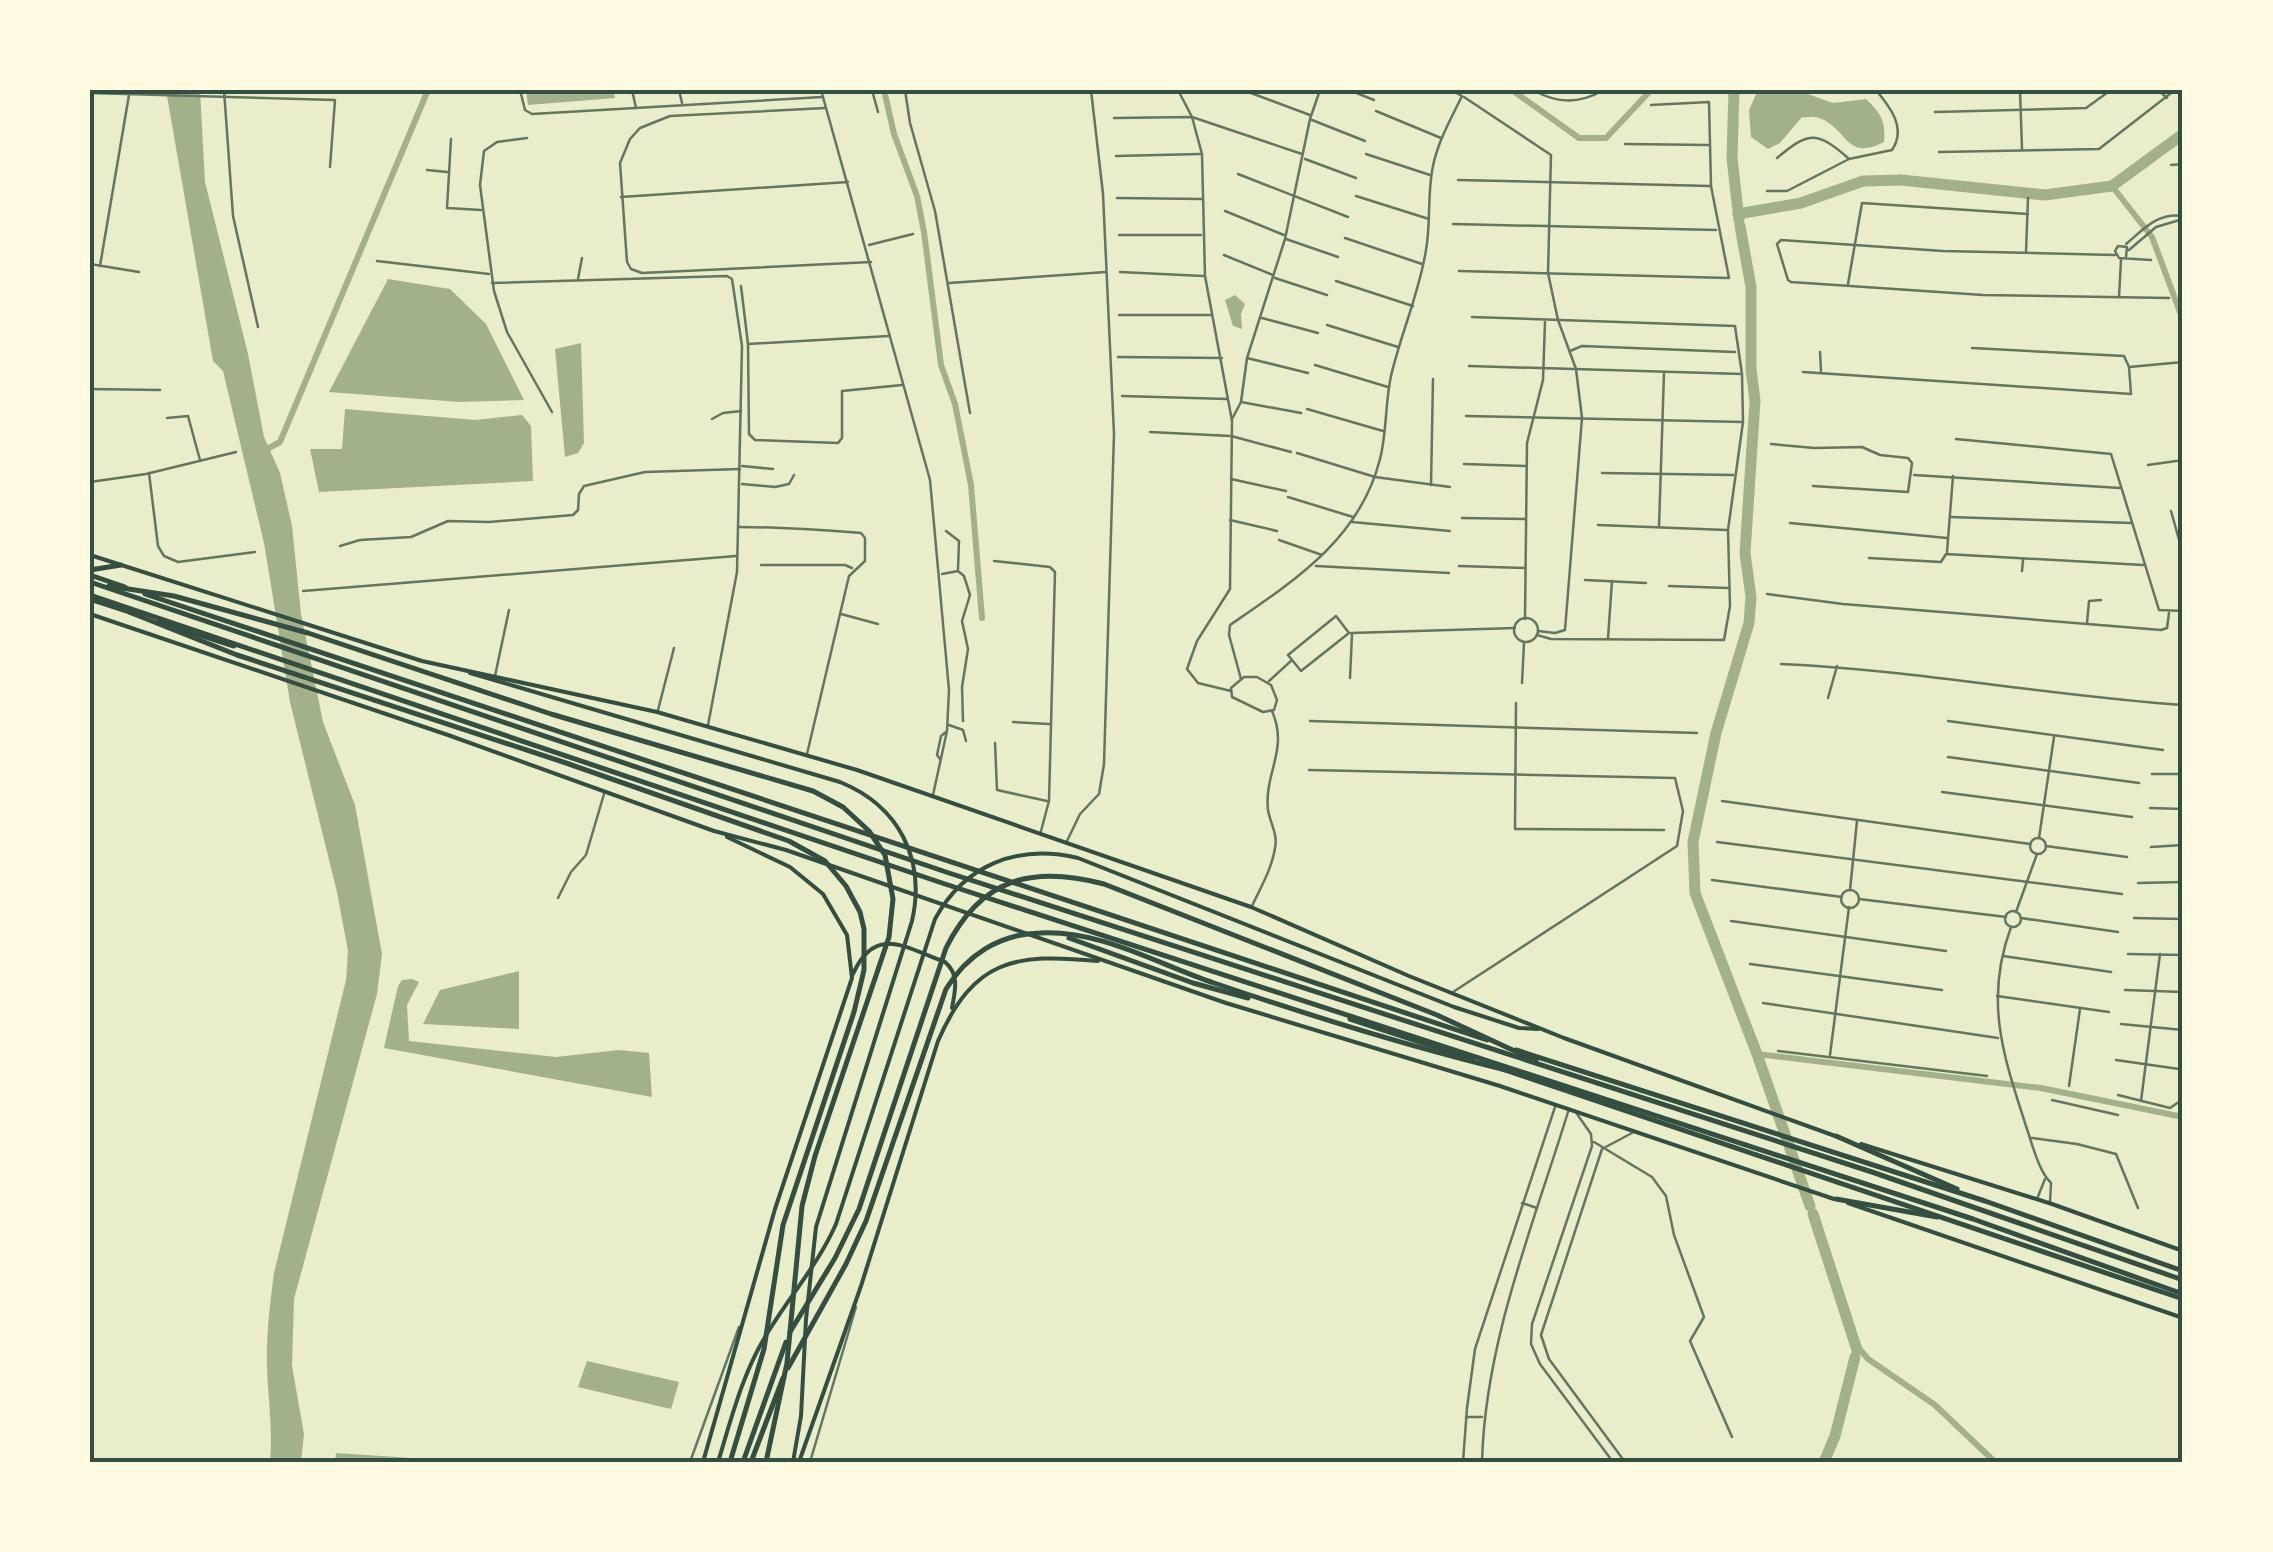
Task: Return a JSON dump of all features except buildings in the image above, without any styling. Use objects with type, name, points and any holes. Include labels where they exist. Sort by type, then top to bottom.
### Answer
[{"type":"highway","points":[[90,576],[121,564]]},
{"type":"highway","points":[[90,576],[101,586],[949,873],[1872,1172],[2183,1280]]},
{"type":"highway","points":[[90,576],[1776,1136],[1985,1200],[2183,1271]]},
{"type":"highway","points":[[101,586],[174,596],[308,633],[536,709],[794,785],[843,807],[878,842],[891,881],[889,937],[802,1206],[787,1363],[766,1462]]},
{"type":"highway","points":[[92,597],[2183,1296]]},
{"type":"highway","points":[[92,597],[942,884],[1973,1219],[2183,1296]]},
{"type":"highway","points":[[92,597],[237,655],[788,841],[825,862],[846,886],[860,912],[864,930],[864,970],[854,1012],[783,1225],[764,1349],[730,1462]]},
{"type":"highway","points":[[743,1462],[782,1350],[846,1236],[871,1178],[946,948],[976,904],[1005,884],[1049,874],[1069,874],[1104,884],[1437,1015],[1552,1069]]},
{"type":"highway","points":[[751,1462],[787,1368],[866,1221],[946,989],[968,960],[987,947],[1025,934],[1050,933],[1193,983],[1387,1040],[1548,1080]]},
{"type":"highway","points":[[1836,1136],[1985,1200]]},
{"type":"highway","points":[[1836,1200],[1959,1221]]},
{"type":"main road","points":[[90,555],[322,630],[840,782],[870,797],[899,826],[914,863],[917,886],[912,922],[816,1226],[796,1462]]},
{"type":"main road","points":[[90,614],[714,830],[786,850],[1108,962],[1792,1184],[2183,1318]]},
{"type":"main road","points":[[456,669],[657,712],[808,754],[1040,832],[1251,907],[1545,1030],[1806,1126],[2050,1204],[2183,1252]]},
{"type":"main road","points":[[714,830],[790,867],[823,894],[847,935],[852,978]]},
{"type":"main road","points":[[718,1462],[752,1362],[821,1255],[836,1224],[935,919],[950,894],[988,864],[1033,852],[1078,858],[1454,1007],[1518,1028],[1545,1030]]},
{"type":"main road","points":[[703,1462],[775,1209],[852,978],[867,950],[881,942],[894,944],[952,968],[956,980],[952,1010],[933,1058],[861,1286],[796,1462]]},
{"type":"main road","points":[[952,1010],[976,982],[1012,962],[1047,958],[1108,962]]},
{"type":"street","points":[[224,90],[233,216],[258,327]]},
{"type":"street","points":[[330,166],[335,90]]},
{"type":"street","points":[[520,90],[528,114],[823,97]]},
{"type":"street","points":[[632,90],[636,109]]},
{"type":"street","points":[[680,90],[682,104]]},
{"type":"street","points":[[821,90],[930,480],[949,673],[947,732],[932,796]]},
{"type":"street","points":[[872,90],[878,112]]},
{"type":"street","points":[[905,90],[910,123],[936,211],[970,412]]},
{"type":"street","points":[[1067,842],[1080,814],[1099,794],[1103,779],[1114,434],[1103,194],[1091,90]]},
{"type":"street","points":[[1178,90],[1192,116],[1202,154],[1205,276],[1232,421]]},
{"type":"street","points":[[1243,90],[1365,141]]},
{"type":"street","points":[[1272,711],[1264,712],[1236,700],[1230,691],[1198,682],[1187,669],[1197,641],[1230,589],[1232,421],[1240,402],[1247,358],[1296,199],[1320,90]]},
{"type":"street","points":[[1348,90],[1374,100]]},
{"type":"street","points":[[1451,90],[1551,155],[1548,273],[1558,320],[1576,369],[1582,418],[1565,630],[1538,633]]},
{"type":"street","points":[[1533,90],[1562,102],[1577,101],[1604,90]]},
{"type":"street","points":[[1767,191],[1794,188],[1849,158],[1887,152],[1896,144],[1898,126],[1876,90]]},
{"type":"street","points":[[2020,90],[2022,151]]},
{"type":"street","points":[[1935,112],[2086,108],[2111,90]]},
{"type":"street","points":[[2158,90],[2168,99]]},
{"type":"street","points":[[1938,152],[2099,149],[2175,90]]},
{"type":"street","points":[[90,93],[335,100]]},
{"type":"street","points":[[100,266],[128,95]]},
{"type":"street","points":[[1241,679],[1230,625],[1314,566],[1353,520],[1375,477],[1389,387],[1424,264],[1432,175],[1442,138],[1462,96]]},
{"type":"street","points":[[1459,271],[1728,278],[1711,186],[1710,102],[1651,106]]},
{"type":"street","points":[[826,108],[658,118],[635,133],[621,158],[627,262],[635,272],[872,262]]},
{"type":"street","points":[[1376,111],[1442,138]]},
{"type":"street","points":[[1114,118],[1192,116],[1356,178]]},
{"type":"street","points":[[1777,158],[1798,140],[1809,137],[1830,142],[1849,158]]},
{"type":"street","points":[[527,138],[497,142],[482,154],[482,210],[490,274],[507,332],[552,412]]},
{"type":"street","points":[[450,139],[448,208],[482,210]]},
{"type":"street","points":[[1624,144],[1710,145]]},
{"type":"street","points":[[1116,156],[1202,154]]},
{"type":"street","points":[[1366,154],[1432,175]]},
{"type":"street","points":[[2171,166],[2183,164]]},
{"type":"street","points":[[427,170],[448,172]]},
{"type":"street","points":[[1238,174],[1348,218]]},
{"type":"street","points":[[1458,180],[1711,186]]},
{"type":"street","points":[[621,198],[849,182]]},
{"type":"street","points":[[1356,196],[1430,220]]},
{"type":"street","points":[[1117,198],[1203,198]]},
{"type":"street","points":[[2026,254],[2028,198]]},
{"type":"street","points":[[1847,286],[1860,206],[1865,202],[2028,214]]},
{"type":"street","points":[[1224,211],[1338,257]]},
{"type":"street","points":[[2119,300],[2127,248],[2156,226],[2183,218]]},
{"type":"street","points":[[1454,224],[1717,230]]},
{"type":"street","points":[[867,246],[913,234]]},
{"type":"street","points":[[1119,235],[1202,235]]},
{"type":"street","points":[[1345,238],[1424,264]]},
{"type":"street","points":[[2151,260],[2115,254],[1943,251],[1780,240],[1777,244],[1789,282],[1983,295],[2170,298]]},
{"type":"street","points":[[2115,254],[2116,248],[2127,248]]},
{"type":"street","points":[[1224,255],[1327,295]]},
{"type":"street","points":[[578,280],[582,258]]},
{"type":"street","points":[[377,261],[490,274]]},
{"type":"street","points":[[90,264],[138,272]]},
{"type":"street","points":[[948,284],[1106,272]]},
{"type":"street","points":[[1120,272],[1205,276]]},
{"type":"street","points":[[492,283],[730,277],[742,346],[737,556],[734,595],[708,727]]},
{"type":"street","points":[[1336,280],[1414,307]]},
{"type":"street","points":[[742,286],[748,344],[749,434],[754,440],[838,443],[842,438],[842,390],[904,385]]},
{"type":"street","points":[[1119,314],[1214,315]]},
{"type":"street","points":[[1472,317],[1735,326],[1742,374],[1742,422],[1728,530],[1730,606],[1724,640],[1550,640],[1526,619]]},
{"type":"street","points":[[1260,318],[1318,333]]},
{"type":"street","points":[[1526,619],[1528,443],[1543,368],[1545,320]]},
{"type":"street","points":[[1326,324],[1400,347]]},
{"type":"street","points":[[748,344],[891,336]]},
{"type":"street","points":[[1570,351],[1582,346],[1737,352]]},
{"type":"street","points":[[1803,372],[2131,394],[2130,367],[2124,356],[1972,348]]},
{"type":"street","points":[[1820,352],[1822,373]]},
{"type":"street","points":[[1118,357],[1222,358]]},
{"type":"street","points":[[1247,358],[1308,373]]},
{"type":"street","points":[[2130,367],[2183,362]]},
{"type":"street","points":[[1315,364],[1389,387]]},
{"type":"street","points":[[1469,366],[1742,374]]},
{"type":"street","points":[[1659,527],[1664,372]]},
{"type":"street","points":[[1431,486],[1433,379]]},
{"type":"street","points":[[90,389],[160,390]]},
{"type":"street","points":[[1122,396],[1229,399]]},
{"type":"street","points":[[1240,402],[1301,413]]},
{"type":"street","points":[[1307,409],[1385,431]]},
{"type":"street","points":[[712,419],[723,412],[742,411]]},
{"type":"street","points":[[167,418],[188,416],[200,461]]},
{"type":"street","points":[[1466,416],[1742,422]]},
{"type":"street","points":[[1150,432],[1230,436],[1290,452]]},
{"type":"street","points":[[1956,439],[2108,452],[2159,610],[2183,611]]},
{"type":"street","points":[[1771,444],[1867,448],[1880,455],[1910,459],[1913,475],[1907,492],[1813,486]]},
{"type":"street","points":[[90,482],[149,473],[236,452]]},
{"type":"street","points":[[1296,453],[1375,477],[1450,487]]},
{"type":"street","points":[[2148,465],[2183,460]]},
{"type":"street","points":[[1464,464],[1527,466]]},
{"type":"street","points":[[340,546],[360,540],[411,537],[448,521],[490,522],[573,515],[584,486],[626,474],[741,467],[774,469]]},
{"type":"street","points":[[149,473],[158,546],[164,556],[178,562],[255,552]]},
{"type":"street","points":[[1602,473],[1735,474]]},
{"type":"street","points":[[740,484],[780,487],[789,484],[794,475]]},
{"type":"street","points":[[1913,475],[2122,488]]},
{"type":"street","points":[[1869,558],[1941,562],[1946,554],[1953,476]]},
{"type":"street","points":[[1230,479],[1287,494],[1353,520],[1450,531]]},
{"type":"street","points":[[2171,511],[2183,554]]},
{"type":"street","points":[[1950,516],[2133,523]]},
{"type":"street","points":[[1462,518],[1526,518]]},
{"type":"street","points":[[1229,520],[1277,531]]},
{"type":"street","points":[[1790,523],[1947,538]]},
{"type":"street","points":[[1598,524],[1728,530]]},
{"type":"street","points":[[738,527],[794,527],[816,532],[861,533],[865,538],[865,561],[848,576],[808,754]]},
{"type":"street","points":[[946,531],[959,541],[958,571],[969,586],[970,596],[962,621],[968,649],[962,687],[963,721]]},
{"type":"street","points":[[1279,540],[1324,555]]},
{"type":"street","points":[[1946,554],[2144,565]]},
{"type":"street","points":[[303,591],[737,556]]},
{"type":"street","points":[[2022,571],[2023,558]]},
{"type":"street","points":[[994,561],[1050,567],[1055,572],[1049,801],[1040,832]]},
{"type":"street","points":[[762,565],[845,564],[854,569]]},
{"type":"street","points":[[1314,566],[1449,573]]},
{"type":"street","points":[[1459,566],[1526,568]]},
{"type":"street","points":[[940,574],[958,571]]},
{"type":"street","points":[[1585,580],[1646,583]]},
{"type":"street","points":[[1608,640],[1612,582]]},
{"type":"street","points":[[1669,586],[1730,588]]},
{"type":"street","points":[[1767,594],[1843,604],[2164,630],[2168,628],[2169,612]]},
{"type":"street","points":[[2087,624],[2089,601],[2101,600]]},
{"type":"street","points":[[494,676],[509,610]]},
{"type":"street","points":[[840,613],[878,624]]},
{"type":"street","points":[[1350,678],[1351,633],[1336,616],[1288,655],[1301,671],[1351,633],[1515,628],[1526,619]]},
{"type":"street","points":[[1515,628],[1524,642],[1532,641],[1538,633]]},
{"type":"street","points":[[1522,682],[1524,642]]},
{"type":"street","points":[[657,712],[674,648]]},
{"type":"street","points":[[1268,682],[1292,660]]},
{"type":"street","points":[[1781,664],[1837,666],[2183,705]]},
{"type":"street","points":[[1828,698],[1837,666]]},
{"type":"street","points":[[1230,691],[1241,679],[1256,677],[1268,682],[1277,700],[1272,711],[1279,727],[1280,746],[1270,776],[1268,809],[1277,838],[1271,865],[1251,907]]},
{"type":"street","points":[[1516,703],[1515,829],[1664,830]]},
{"type":"street","points":[[1310,721],[1697,733]]},
{"type":"street","points":[[1013,722],[1050,724]]},
{"type":"street","points":[[1948,722],[2164,750]]},
{"type":"street","points":[[948,724],[961,728],[966,740]]},
{"type":"street","points":[[1722,801],[2030,844],[2039,838],[2054,736]]},
{"type":"street","points":[[994,743],[997,790],[1049,801]]},
{"type":"street","points":[[1948,757],[2139,783]]},
{"type":"street","points":[[1309,770],[1675,778],[1683,810],[1677,846],[1452,993]]},
{"type":"street","points":[[2152,774],[2183,774]]},
{"type":"street","points":[[1942,792],[2132,817]]},
{"type":"street","points":[[558,898],[571,872],[586,855],[604,793]]},
{"type":"street","points":[[2150,808],[2183,810]]},
{"type":"street","points":[[1712,880],[1842,897],[1850,890],[1857,819]]},
{"type":"street","points":[[2039,838],[2046,846],[2127,858]]},
{"type":"street","points":[[1716,842],[2122,894]]},
{"type":"street","points":[[2030,844],[2037,854]]},
{"type":"street","points":[[2151,848],[2183,844]]},
{"type":"street","points":[[2037,854],[2046,846]]},
{"type":"street","points":[[1859,899],[2006,917],[2016,912],[2037,854]]},
{"type":"street","points":[[2138,883],[2183,882]]},
{"type":"street","points":[[1849,907],[1859,899],[1850,890]]},
{"type":"street","points":[[1842,897],[1849,907]]},
{"type":"street","points":[[1830,1056],[1849,907]]},
{"type":"street","points":[[2016,912],[2021,918],[2118,932]]},
{"type":"street","points":[[2006,917],[2011,927],[1996,996],[2000,1038],[2030,1138],[2051,1183],[2050,1204]]},
{"type":"street","points":[[2011,927],[2018,925],[2021,918]]},
{"type":"street","points":[[2134,918],[2183,920]]},
{"type":"street","points":[[1731,921],[1946,951]]},
{"type":"street","points":[[2128,954],[2183,955]]},
{"type":"street","points":[[2141,1101],[2160,954]]},
{"type":"street","points":[[2002,956],[2110,972]]},
{"type":"street","points":[[1750,964],[1942,990]]},
{"type":"street","points":[[2125,990],[2183,992]]},
{"type":"street","points":[[1996,996],[2109,1012]]},
{"type":"street","points":[[1764,1003],[2000,1038]]},
{"type":"street","points":[[2069,1086],[2080,1007]]},
{"type":"street","points":[[2122,1024],[2183,1030]]},
{"type":"street","points":[[1778,1050],[1988,1076]]},
{"type":"street","points":[[2116,1060],[2179,1069]]},
{"type":"street","points":[[2118,1095],[2170,1108],[2183,1099]]},
{"type":"street","points":[[2052,1100],[2118,1115]]},
{"type":"street","points":[[1464,1462],[1475,1349],[1556,1106]]},
{"type":"street","points":[[1482,1462],[1483,1417],[1494,1355],[1569,1110]]},
{"type":"street","points":[[1576,1113],[1592,1142],[1532,1324],[1532,1344],[1540,1364],[1613,1462]]},
{"type":"street","points":[[1625,1462],[1548,1359],[1541,1336],[1604,1146],[1634,1132]]},
{"type":"street","points":[[2030,1138],[2116,1154],[2138,1208]]},
{"type":"street","points":[[1592,1142],[1652,1178],[1666,1196],[1674,1235],[1704,1317],[1690,1342],[1732,1437]]},
{"type":"street","points":[[2037,1200],[2046,1177]]},
{"type":"street","points":[[1522,1203],[1539,1208]]},
{"type":"street","points":[[810,1462],[861,1286]]},
{"type":"street","points":[[690,1462],[753,1291]]},
{"type":"street","points":[[1466,1416],[1483,1417]]},
{"type":"shaded area","points":[[166,90],[200,90],[205,182],[248,354],[264,437],[280,473],[292,526],[301,614],[323,722],[355,805],[382,954],[377,994],[294,1299],[292,1366],[304,1434],[301,1462],[270,1462],[269,1320],[274,1273],[346,980],[348,951],[290,702],[264,543],[223,371],[213,361]]},
{"type":"shaded area","points":[[526,90],[613,90],[615,98],[528,105]]},
{"type":"shaded area","points":[[1758,90],[1797,90],[1833,103],[1866,99],[1881,118],[1884,142],[1871,147],[1854,146],[1829,123],[1817,117],[1802,117],[1780,143],[1768,149],[1751,137],[1749,110]]},
{"type":"shaded area","points":[[388,279],[450,289],[486,324],[524,400],[460,402],[329,392]]},
{"type":"shaded area","points":[[1235,295],[1245,304],[1242,329],[1233,326],[1225,300]]},
{"type":"shaded area","points":[[581,343],[584,443],[578,453],[565,457],[555,349]]},
{"type":"shaded area","points":[[345,409],[475,420],[522,415],[531,426],[533,481],[319,492],[310,449],[342,449]]},
{"type":"shaded area","points":[[519,971],[519,1029],[423,1024],[440,990]]},
{"type":"shaded area","points":[[402,980],[419,982],[407,1005],[409,1041],[556,1057],[619,1050],[649,1053],[652,1097],[384,1048],[398,986]]},
{"type":"shaded area","points":[[587,1361],[679,1382],[671,1409],[578,1387]]},
{"type":"shaded area","points":[[336,1453],[472,1462],[335,1462]]},
{"type":"waterway","points":[[265,450],[280,442],[428,90]]},
{"type":"waterway","points":[[884,90],[894,134],[917,196],[941,365],[955,404],[971,485],[982,618]]},
{"type":"waterway","points":[[1512,90],[1579,138],[1606,138],[1651,90]]},
{"type":"waterway","points":[[1734,90],[1732,158],[1739,220]]},
{"type":"waterway","points":[[1738,214],[1801,203],[1863,181],[1901,180],[2045,195],[2112,186],[2183,134]]},
{"type":"waterway","points":[[2112,186],[2152,237],[2183,320]]},
{"type":"waterway","points":[[1740,226],[1751,287],[1755,401],[1745,553],[1751,597],[1749,623],[1716,733],[1693,842],[1695,893],[1810,1206]]},
{"type":"waterway","points":[[1757,1054],[2041,1088],[2183,1117]]},
{"type":"waterway","points":[[1813,1214],[1857,1350]]},
{"type":"waterway","points":[[1858,1347],[1868,1359],[1935,1405],[1995,1462]]},
{"type":"waterway","points":[[1824,1462],[1835,1436],[1855,1357]]}]
